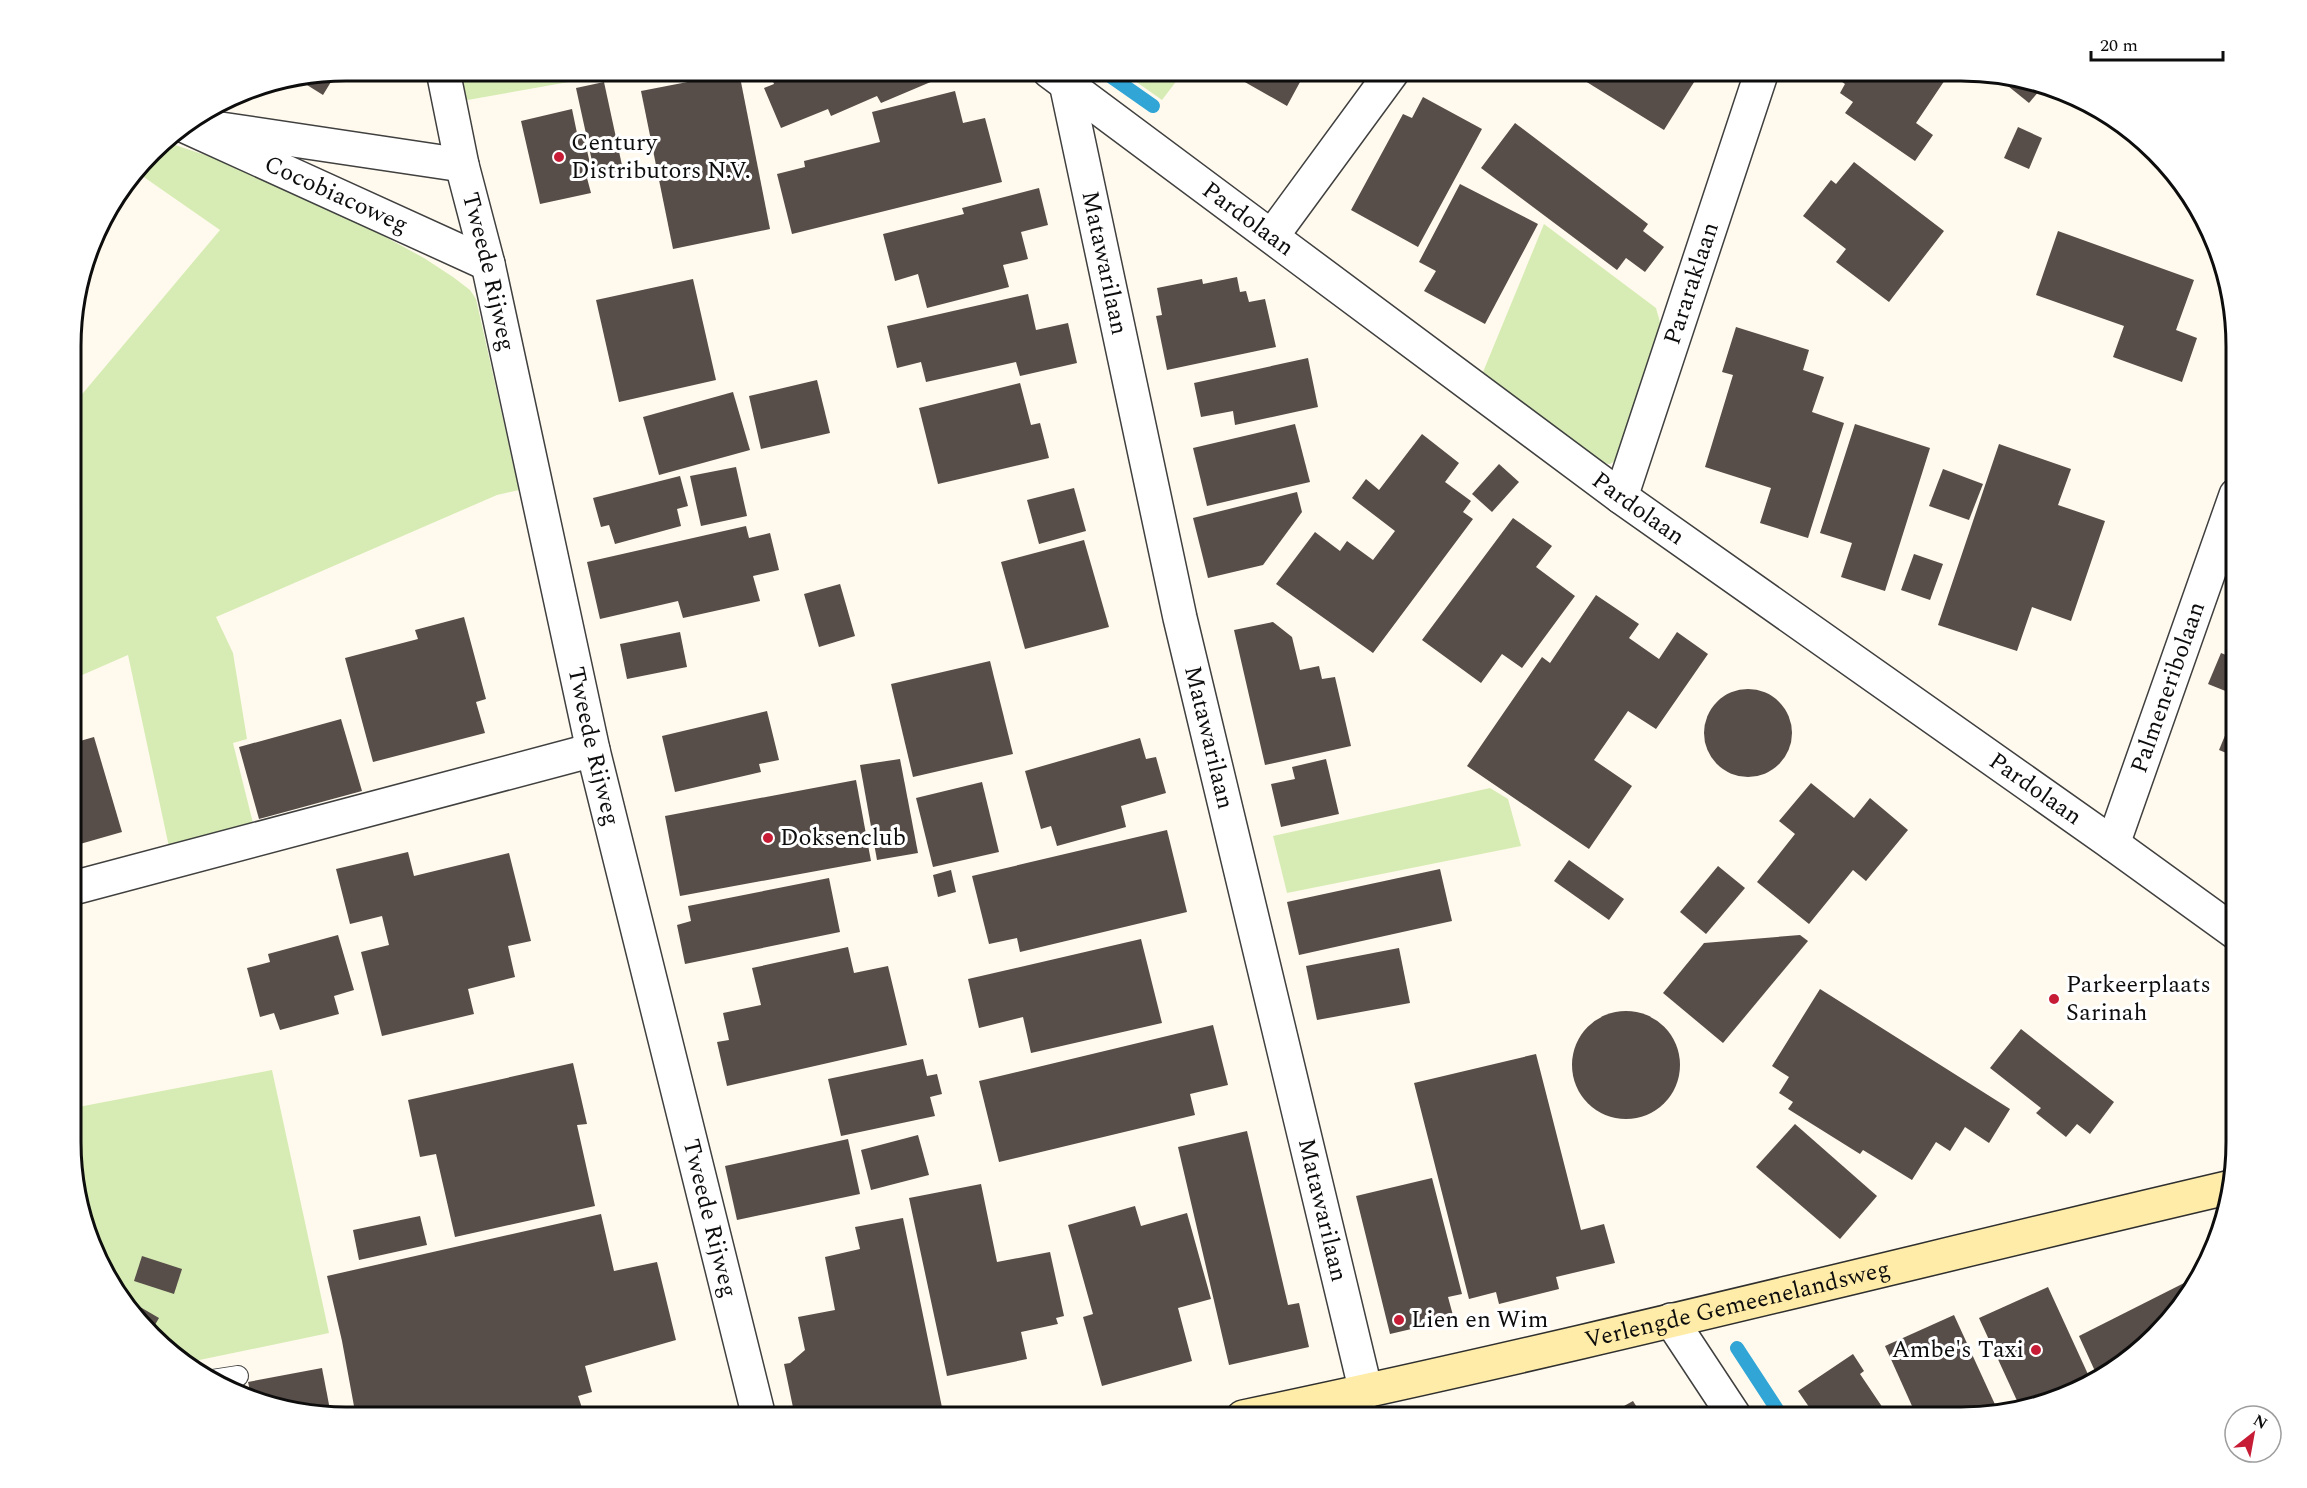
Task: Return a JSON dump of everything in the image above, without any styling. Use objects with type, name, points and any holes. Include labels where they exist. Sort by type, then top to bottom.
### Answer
[{"type":"street","name":"Tweede Rijweg","points":[[445,81],[462,165],[488,264],[593,750],[757,1407]]},
{"type":"street","name":"Matawarilaan","points":[[1058,81],[1180,618],[1366,1392]]},
{"type":"street","name":"Pardolaan","points":[[1062,81],[1620,497],[2113,843],[2226,926]]},
{"type":"street","points":[[1272,236],[1385,81]]},
{"type":"street","name":"Pararaklaan","points":[[1620,497],[1758,81]]},
{"type":"street","name":"Cocobiacoweg","points":[[198,127],[462,165]]},
{"type":"street","name":"Cocobiacoweg","points":[[195,129],[488,264]]},
{"type":"street","name":"Palmeneribolaan","points":[[2113,843],[2226,523]]},
{"type":"street","points":[[81,886],[593,750]]},
{"type":"street","name":"Verlengde Gemeenelandsweg","points":[[1292,1407],[1366,1392],[2222,1189]]},
{"type":"street","points":[[1671,1320],[1728,1407]]},
{"type":"lane","points":[[226,1378],[238,1376]]},
{"type":"green space","points":[[458,81],[575,81],[462,101]]},
{"type":"green space","points":[[1135,81],[1176,81],[1162,100]]},
{"type":"green space","points":[[174,145],[229,163],[310,196],[424,258],[470,290],[476,299],[519,490],[497,495],[216,617],[233,653],[247,739],[233,743],[254,827],[169,847],[128,655],[81,676],[81,395],[220,230],[143,176]]},
{"type":"green space","points":[[1544,224],[1656,308],[1662,329],[1618,459],[1610,464],[1602,463],[1483,372]]},
{"type":"green space","points":[[1490,788],[1508,799],[1521,846],[1287,893],[1273,836]]},
{"type":"green space","points":[[272,1070],[329,1333],[197,1361],[171,1341],[147,1317],[126,1289],[101,1243],[90,1210],[83,1176],[81,1106]]},
{"type":"building","points":[[693,81],[741,81],[770,229],[673,249],[641,91]]},
{"type":"building","points":[[773,81],[933,81],[881,103],[877,96],[831,116],[828,109],[781,128],[764,88],[774,84]]},
{"type":"building","points":[[1243,81],[1301,81],[1287,106]]},
{"type":"building","points":[[1585,81],[1695,81],[1664,130]]},
{"type":"building","points":[[1841,81],[1944,81],[1916,123],[1933,135],[1915,161],[1845,113],[1853,102],[1840,93],[1845,84]]},
{"type":"building","points":[[331,82],[323,95],[306,84]]},
{"type":"building","points":[[604,82],[623,170],[595,175],[576,88]]},
{"type":"building","points":[[2007,85],[2038,93],[2029,103]]},
{"type":"building","points":[[955,91],[963,123],[985,118],[1002,182],[792,234],[777,174],[805,167],[804,161],[880,142],[872,112]]},
{"type":"building","points":[[1423,97],[1482,129],[1418,247],[1351,210],[1403,114],[1412,118]]},
{"type":"building","name":"Century Distributors N.V.","points":[[572,109],[578,138],[584,137],[593,177],[587,178],[591,193],[540,204],[521,121]]},
{"type":"building","points":[[1515,123],[1648,224],[1643,231],[1664,247],[1645,272],[1626,258],[1617,270],[1481,168]]},
{"type":"building","points":[[2018,127],[2042,138],[2029,169],[2004,158]]},
{"type":"building","points":[[1854,162],[1944,231],[1889,302],[1836,262],[1846,249],[1803,216],[1831,180],[1836,184]]},
{"type":"building","points":[[1460,184],[1538,224],[1485,324],[1424,291],[1436,271],[1419,262]]},
{"type":"building","points":[[1039,188],[1048,225],[1021,232],[1028,259],[1003,265],[1009,287],[927,308],[918,274],[895,281],[883,234],[964,214],[962,208]]},
{"type":"building","points":[[2058,231],[2194,280],[2176,330],[2197,338],[2182,382],[2113,357],[2124,326],[2036,295]]},
{"type":"building","points":[[1237,277],[1240,292],[1246,291],[1249,302],[1265,299],[1276,347],[1167,370],[1156,316],[1162,315],[1157,288],[1202,279],[1203,284]]},
{"type":"building","points":[[693,279],[716,380],[619,402],[596,300]]},
{"type":"building","points":[[1028,294],[1036,330],[1068,323],[1077,363],[1020,376],[1016,362],[926,382],[921,362],[897,368],[887,326]]},
{"type":"building","points":[[1736,327],[1809,350],[1803,370],[1824,377],[1812,412],[1844,423],[1808,538],[1760,523],[1771,488],[1705,467],[1733,375],[1722,372]]},
{"type":"building","points":[[1308,358],[1318,407],[1235,425],[1233,411],[1201,417],[1194,383]]},
{"type":"building","points":[[817,380],[830,433],[761,449],[749,396]]},
{"type":"building","points":[[1020,383],[1031,425],[1040,423],[1049,458],[938,484],[919,408]]},
{"type":"building","points":[[733,392],[750,450],[659,475],[643,417]]},
{"type":"building","points":[[1295,424],[1310,482],[1207,506],[1193,448]]},
{"type":"building","points":[[1855,424],[1930,448],[1885,591],[1841,577],[1852,543],[1820,533]]},
{"type":"building","points":[[1422,434],[1459,463],[1445,482],[1471,501],[1463,512],[1473,519],[1373,653],[1276,584],[1315,532],[1340,551],[1347,541],[1373,560],[1395,531],[1352,498],[1366,479],[1379,490]]},
{"type":"building","points":[[1999,444],[2071,469],[2058,505],[2105,521],[2071,621],[2032,607],[2017,651],[1938,625]]},
{"type":"building","points":[[1499,464],[1519,482],[1492,512],[1472,494]]},
{"type":"building","points":[[736,467],[747,516],[701,526],[690,476]]},
{"type":"building","points":[[1943,469],[1983,484],[1969,520],[1929,506]]},
{"type":"building","points":[[680,476],[688,506],[677,509],[681,526],[615,544],[609,525],[601,527],[593,498]]},
{"type":"building","points":[[1074,488],[1086,531],[1039,544],[1027,500]]},
{"type":"building","points":[[1297,492],[1302,512],[1263,565],[1208,578],[1193,518]]},
{"type":"building","points":[[1513,518],[1552,546],[1536,567],[1575,596],[1522,668],[1502,654],[1481,683],[1422,640]]},
{"type":"building","points":[[746,526],[749,538],[770,533],[779,570],[753,576],[760,601],[683,618],[678,601],[600,619],[587,562]]},
{"type":"building","points":[[1084,540],[1109,627],[1025,649],[1001,562]]},
{"type":"building","points":[[1914,554],[1943,564],[1930,600],[1901,590]]},
{"type":"building","points":[[840,584],[855,636],[819,647],[804,594]]},
{"type":"building","points":[[1596,595],[1639,624],[1629,638],[1659,659],[1677,632],[1708,654],[1656,729],[1628,711],[1594,760],[1632,786],[1589,849],[1467,766],[1542,657],[1550,663]]},
{"type":"building","points":[[464,617],[486,699],[476,702],[485,733],[373,762],[345,658],[418,639],[415,630]]},
{"type":"building","points":[[1273,622],[1292,637],[1300,670],[1319,666],[1322,679],[1335,677],[1351,746],[1265,765],[1234,630]]},
{"type":"building","points":[[680,632],[687,667],[627,679],[620,644]]},
{"type":"building","points":[[2221,653],[2226,655],[2226,691],[2208,684]]},
{"type":"building","points":[[990,661],[1013,754],[913,777],[891,684]]},
{"type":"building","points":[[1748,689],[1765,693],[1779,702],[1788,716],[1792,733],[1788,750],[1779,764],[1765,773],[1748,777],[1731,773],[1717,764],[1708,750],[1704,733],[1708,716],[1717,702],[1731,693]]},
{"type":"building","points":[[767,711],[779,760],[759,764],[761,772],[675,792],[662,736]]},
{"type":"building","points":[[341,719],[362,791],[259,819],[239,747]]},
{"type":"building","points":[[2226,733],[2226,753],[2219,750]]},
{"type":"building","points":[[94,737],[122,832],[81,844],[81,741]]},
{"type":"building","points":[[1140,738],[1146,759],[1156,757],[1166,793],[1121,806],[1126,827],[1057,846],[1051,826],[1041,829],[1025,771]]},
{"type":"building","points":[[900,759],[918,853],[877,860],[860,765]]},
{"type":"building","points":[[1326,759],[1339,814],[1281,827],[1271,784],[1295,779],[1292,767]]},
{"type":"building","name":"Doksenclub","points":[[856,780],[871,861],[680,896],[665,816]]},
{"type":"building","points":[[982,782],[999,852],[933,867],[916,798]]},
{"type":"building","points":[[1811,783],[1854,818],[1870,798],[1908,830],[1866,881],[1853,870],[1809,924],[1757,882],[1795,834],[1779,821]]},
{"type":"building","points":[[1167,830],[1187,912],[1020,952],[1017,938],[989,944],[972,876]]},
{"type":"building","points":[[408,852],[414,876],[509,853],[531,941],[508,946],[515,977],[468,989],[474,1014],[382,1036],[361,952],[389,945],[382,916],[350,924],[336,869]]},
{"type":"building","points":[[1569,860],[1624,899],[1609,920],[1554,881]]},
{"type":"building","points":[[1718,866],[1745,888],[1706,934],[1680,912]]},
{"type":"building","points":[[1440,869],[1452,921],[1299,955],[1287,902]]},
{"type":"building","points":[[951,870],[956,892],[938,897],[933,875]]},
{"type":"building","points":[[829,878],[840,932],[685,964],[677,925],[691,921],[688,906]]},
{"type":"building","points":[[338,935],[354,990],[334,996],[339,1014],[280,1030],[274,1013],[260,1017],[247,968],[270,962],[268,954]]},
{"type":"building","points":[[1800,935],[1808,941],[1723,1043],[1663,993],[1704,943]]},
{"type":"building","points":[[1141,939],[1162,1023],[1031,1053],[1023,1017],[979,1028],[968,979]]},
{"type":"building","points":[[848,947],[854,973],[888,966],[907,1045],[727,1086],[717,1042],[729,1040],[723,1013],[761,1005],[752,968]]},
{"type":"building","points":[[1399,948],[1410,1003],[1317,1020],[1306,966]]},
{"type":"building","points":[[1820,989],[2010,1109],[1989,1143],[1965,1127],[1950,1151],[1936,1142],[1912,1180],[1863,1150],[1860,1154],[1788,1109],[1793,1102],[1779,1093],[1789,1077],[1772,1066]]},
{"type":"building","points":[[1626,1011],[1647,1015],[1664,1027],[1676,1044],[1680,1065],[1676,1086],[1664,1103],[1647,1115],[1626,1119],[1605,1115],[1588,1103],[1576,1086],[1572,1065],[1576,1044],[1588,1027],[1605,1015]]},
{"type":"building","points":[[1213,1025],[1228,1085],[1190,1094],[1195,1115],[999,1162],[979,1081]]},
{"type":"building","points":[[2021,1029],[2114,1102],[2090,1134],[2077,1124],[2066,1137],[2036,1113],[2041,1108],[1990,1068]]},
{"type":"building","points":[[1536,1054],[1581,1230],[1604,1224],[1615,1263],[1556,1277],[1559,1289],[1499,1304],[1496,1292],[1469,1299],[1414,1083]]},
{"type":"building","points":[[923,1059],[927,1076],[937,1074],[942,1094],[930,1097],[935,1116],[841,1136],[828,1079]]},
{"type":"building","points":[[573,1063],[587,1124],[577,1125],[595,1206],[455,1237],[436,1154],[420,1157],[408,1100]]},
{"type":"building","points":[[1795,1124],[1877,1196],[1840,1239],[1756,1167]]},
{"type":"building","points":[[1247,1131],[1288,1305],[1299,1303],[1309,1347],[1229,1365],[1178,1147]]},
{"type":"building","points":[[918,1135],[929,1175],[871,1190],[861,1150]]},
{"type":"building","points":[[848,1139],[860,1194],[737,1220],[725,1166]]},
{"type":"building","points":[[1432,1178],[1462,1294],[1448,1297],[1454,1319],[1390,1334],[1356,1196]]},
{"type":"building","points":[[981,1184],[997,1262],[1050,1252],[1064,1316],[1056,1318],[1058,1324],[1021,1332],[1027,1359],[947,1376],[909,1198]]},
{"type":"building","points":[[1135,1206],[1141,1226],[1187,1213],[1211,1299],[1178,1308],[1192,1361],[1102,1386],[1083,1317],[1093,1314],[1068,1225]]},
{"type":"building","points":[[601,1214],[614,1271],[657,1262],[676,1340],[585,1366],[592,1392],[578,1396],[582,1407],[354,1407],[327,1276]]},
{"type":"building","points":[[420,1216],[427,1245],[359,1260],[353,1230]]},
{"type":"building","points":[[903,1218],[942,1407],[793,1407],[784,1364],[790,1363],[805,1350],[798,1317],[835,1310],[825,1257],[860,1249],[855,1227]]},
{"type":"building","points":[[142,1256],[182,1269],[174,1294],[134,1281]]},
{"type":"building","points":[[2185,1283],[2160,1317],[2136,1341],[2094,1370],[2079,1336]]},
{"type":"building","name":"Ambe's Taxi","points":[[2048,1287],[2088,1374],[2062,1387],[2017,1401],[1979,1318]]},
{"type":"building","points":[[138,1306],[159,1318],[155,1325]]},
{"type":"building","points":[[1954,1315],[1995,1405],[1912,1407],[1885,1346]]},
{"type":"building","points":[[1853,1354],[1864,1371],[1860,1374],[1882,1407],[1809,1407],[1798,1391]]},
{"type":"building","points":[[322,1368],[329,1406],[294,1402],[261,1393],[249,1389],[248,1382]]},
{"type":"building","points":[[1633,1401],[1637,1407],[1622,1407]]},
{"type":"waterway","points":[[1117,81],[1153,106]]},
{"type":"waterway","points":[[1737,1348],[1775,1407]]},
{"type":"place","name":"Century Distributors N.V.","points":[[559,157]]},
{"type":"place","name":"Doksenclub","points":[[768,838]]},
{"type":"place","name":"Parkeerplaats Sarinah","points":[[2054,999]]},
{"type":"place","name":"Lien en Wim","points":[[1399,1320]]},
{"type":"place","name":"Ambe's Taxi","points":[[2036,1350]]}]
